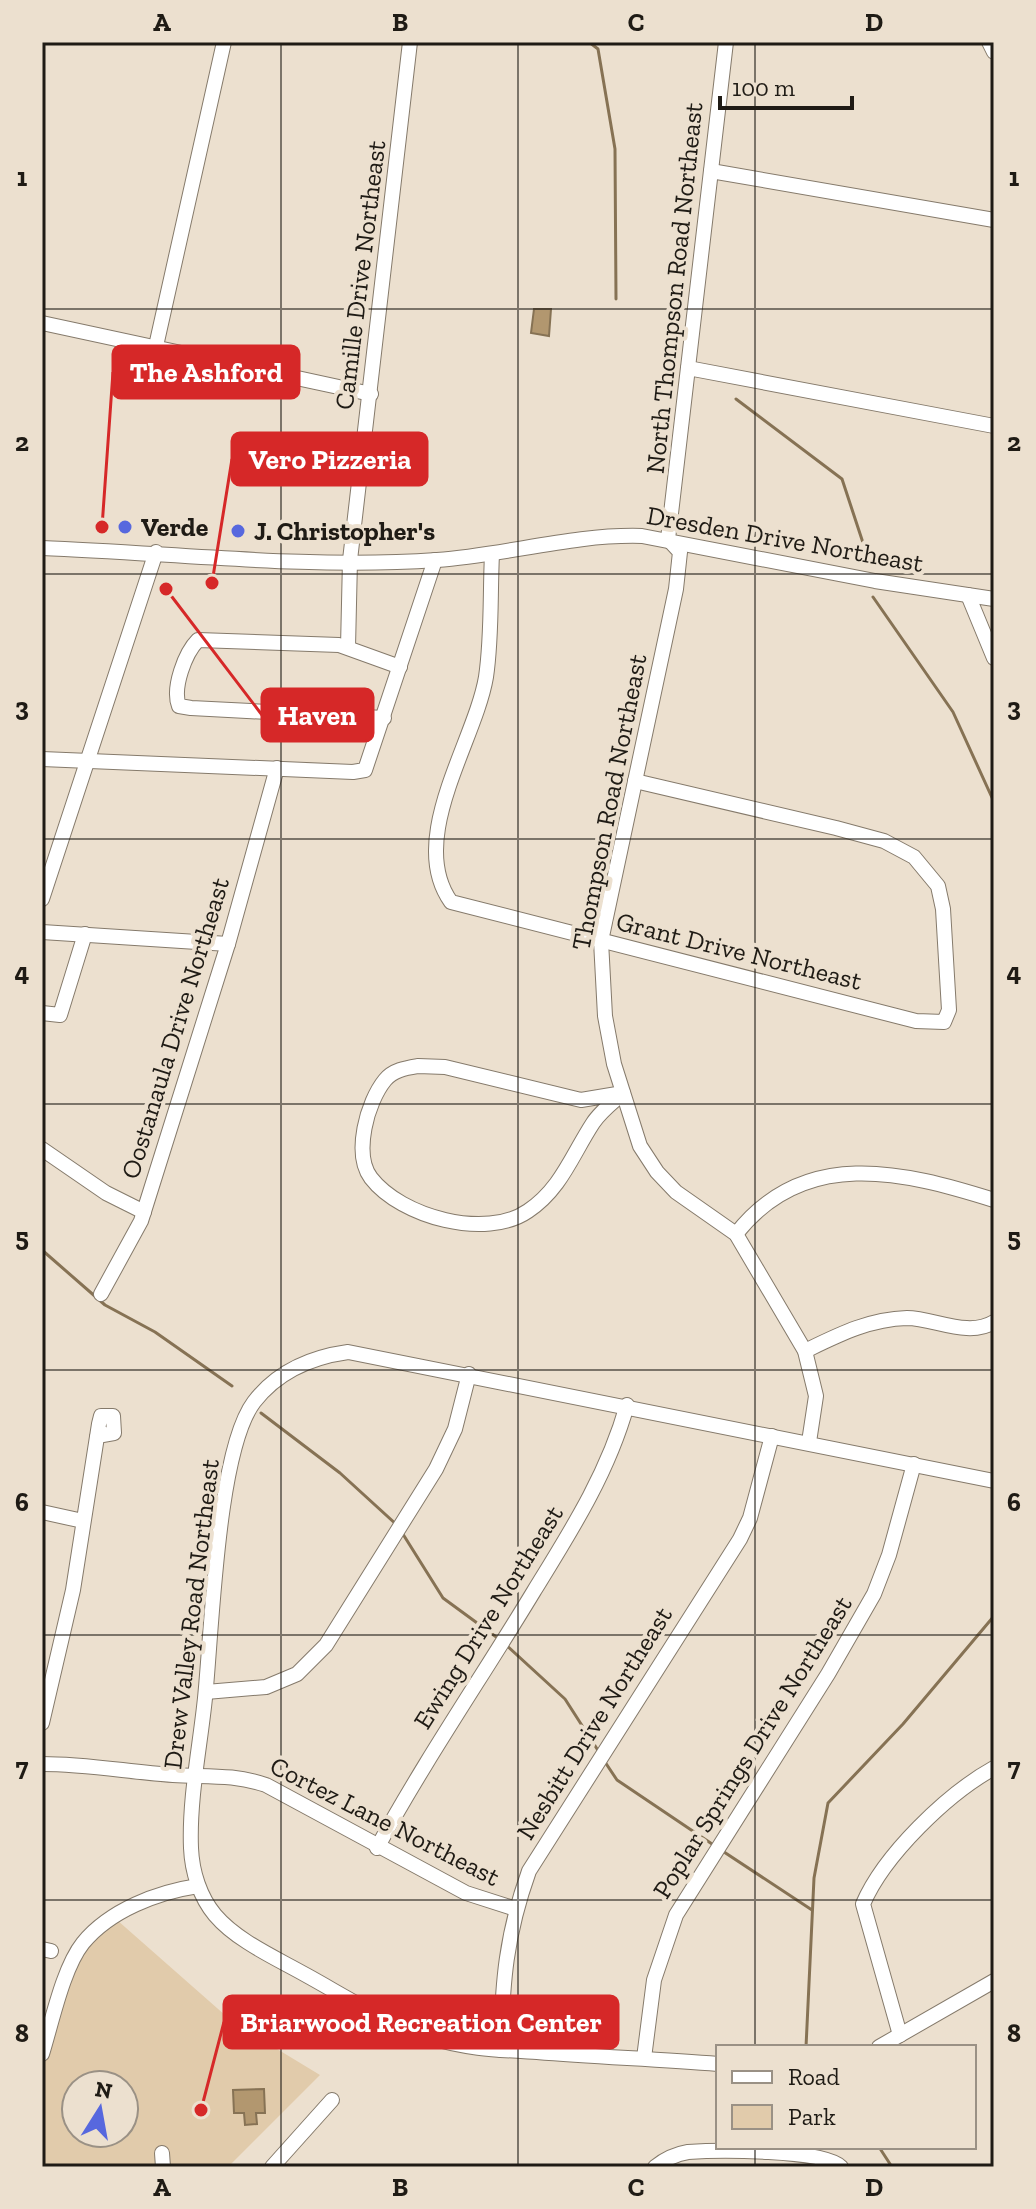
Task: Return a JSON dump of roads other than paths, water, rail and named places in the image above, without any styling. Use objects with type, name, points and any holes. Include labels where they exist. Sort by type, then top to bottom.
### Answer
[{"type":"street","points":[[156,346],[224,42]]},
{"type":"street","name":"Camille Drive Northeast","points":[[348,647],[350,560],[410,42]]},
{"type":"street","name":"North Thompson Road Northeast","points":[[668,539],[726,42]]},
{"type":"street","points":[[989,42],[994,52]]},
{"type":"street","points":[[711,171],[994,220]]},
{"type":"street","points":[[42,323],[371,394]]},
{"type":"street","points":[[688,368],[994,426]]},
{"type":"street","name":"Dresden Drive Northeast","points":[[42,548],[350,560],[435,560],[605,535],[668,539],[875,581],[994,599]]},
{"type":"street","name":"Thompson Road Northeast","points":[[668,539],[680,552],[676,589],[601,941],[605,1016],[623,1093],[640,1146],[657,1172],[676,1192],[736,1234],[805,1351],[816,1396],[809,1442]]},
{"type":"street","points":[[42,899],[156,552]]},
{"type":"street","name":"Grant Drive Northeast","points":[[492,554],[485,682],[438,823],[443,890],[451,902],[898,1017],[944,1022],[949,1010],[943,909],[938,886],[931,873],[910,854],[884,841],[848,831],[635,781]]},
{"type":"street","points":[[42,759],[365,770],[435,560]]},
{"type":"street","points":[[968,595],[994,658]]},
{"type":"street","points":[[384,718],[191,708],[179,706],[176,697],[191,647],[198,640],[348,647],[400,667]]},
{"type":"street","name":"Oostanaula Drive Northeast","points":[[101,1294],[135,1235],[144,1212],[228,944],[277,768]]},
{"type":"street","points":[[42,932],[228,944]]},
{"type":"street","points":[[42,1013],[60,1015],[85,934]]},
{"type":"street","points":[[445,1067],[581,1100],[623,1093],[594,1121],[576,1157],[551,1192],[526,1213],[479,1223],[415,1210],[385,1192],[369,1176],[364,1138],[370,1108],[385,1079],[399,1070],[445,1067]]},
{"type":"street","points":[[42,1149],[106,1193],[144,1212]]},
{"type":"street","points":[[736,1234],[751,1216],[777,1195],[832,1174],[880,1172],[994,1200]]},
{"type":"street","points":[[805,1351],[873,1322],[907,1318],[967,1328],[994,1322]]},
{"type":"street","name":"Drew Valley Road Northeast","points":[[716,2064],[459,2045],[403,2028],[245,1939],[218,1919],[198,1886],[191,1848],[231,1459],[240,1429],[254,1403],[294,1368],[324,1355],[348,1352],[627,1405],[994,1481]]},
{"type":"street","points":[[206,1692],[266,1687],[297,1674],[326,1645],[436,1469],[455,1429],[469,1374]]},
{"type":"street","name":"Ewing Drive Northeast","points":[[377,1848],[408,1790],[470,1698],[582,1513],[614,1450],[627,1405]]},
{"type":"street","points":[[42,1723],[73,1590],[97,1436]]},
{"type":"street","name":"Nesbitt Drive Northeast","points":[[501,2050],[502,1975],[516,1909],[529,1871],[740,1539],[750,1518],[772,1436]]},
{"type":"street","name":"Poplar Springs Drive Northeast","points":[[644,2058],[654,1980],[676,1915],[828,1674],[874,1594],[889,1555],[914,1464]]},
{"type":"street","points":[[42,1512],[83,1521]]},
{"type":"street","name":"Cortez Lane Northeast","points":[[42,1764],[237,1775],[266,1785],[377,1848],[466,1893],[516,1909]]},
{"type":"street","points":[[900,2035],[863,1904],[882,1869],[921,1826],[994,1768]]},
{"type":"street","points":[[43,2043],[76,1955],[84,1942],[114,1917],[141,1902],[167,1891],[198,1886]]},
{"type":"street","points":[[882,2045],[994,1981]]},
{"type":"street","points":[[272,2167],[332,2100]]},
{"type":"street","points":[[655,2167],[687,2152],[751,2160],[805,2155],[833,2160],[841,2167]]},
{"type":"waterway","points":[[589,42],[598,49],[615,149],[616,299]]},
{"type":"waterway","points":[[736,399],[842,479],[868,558]]},
{"type":"waterway","points":[[873,597],[953,712],[994,802]]},
{"type":"waterway","points":[[42,1250],[105,1305],[155,1332],[232,1386]]},
{"type":"waterway","points":[[261,1413],[340,1473],[397,1525]]},
{"type":"waterway","points":[[401,1531],[443,1598],[499,1639]]},
{"type":"waterway","points":[[806,2045],[814,1878],[828,1803],[903,1724],[994,1616]]},
{"type":"waterway","points":[[505,1644],[565,1699],[599,1752]]},
{"type":"waterway","points":[[605,1762],[617,1780],[715,1846]]},
{"type":"waterway","points":[[721,1850],[812,1910]]},
{"type":"waterway","points":[[880,2149],[892,2167]]},
{"type":"place","name":"The Ashford","points":[[102,527]]},
{"type":"place","name":"Verde","points":[[125,527]]},
{"type":"place","name":"J. Christopher's","points":[[238,531]]},
{"type":"place","name":"Vero Pizzeria","points":[[212,583]]},
{"type":"place","name":"Haven","points":[[166,589]]},
{"type":"place","name":"Briarwood Recreation Center","points":[[201,2110]]}]
